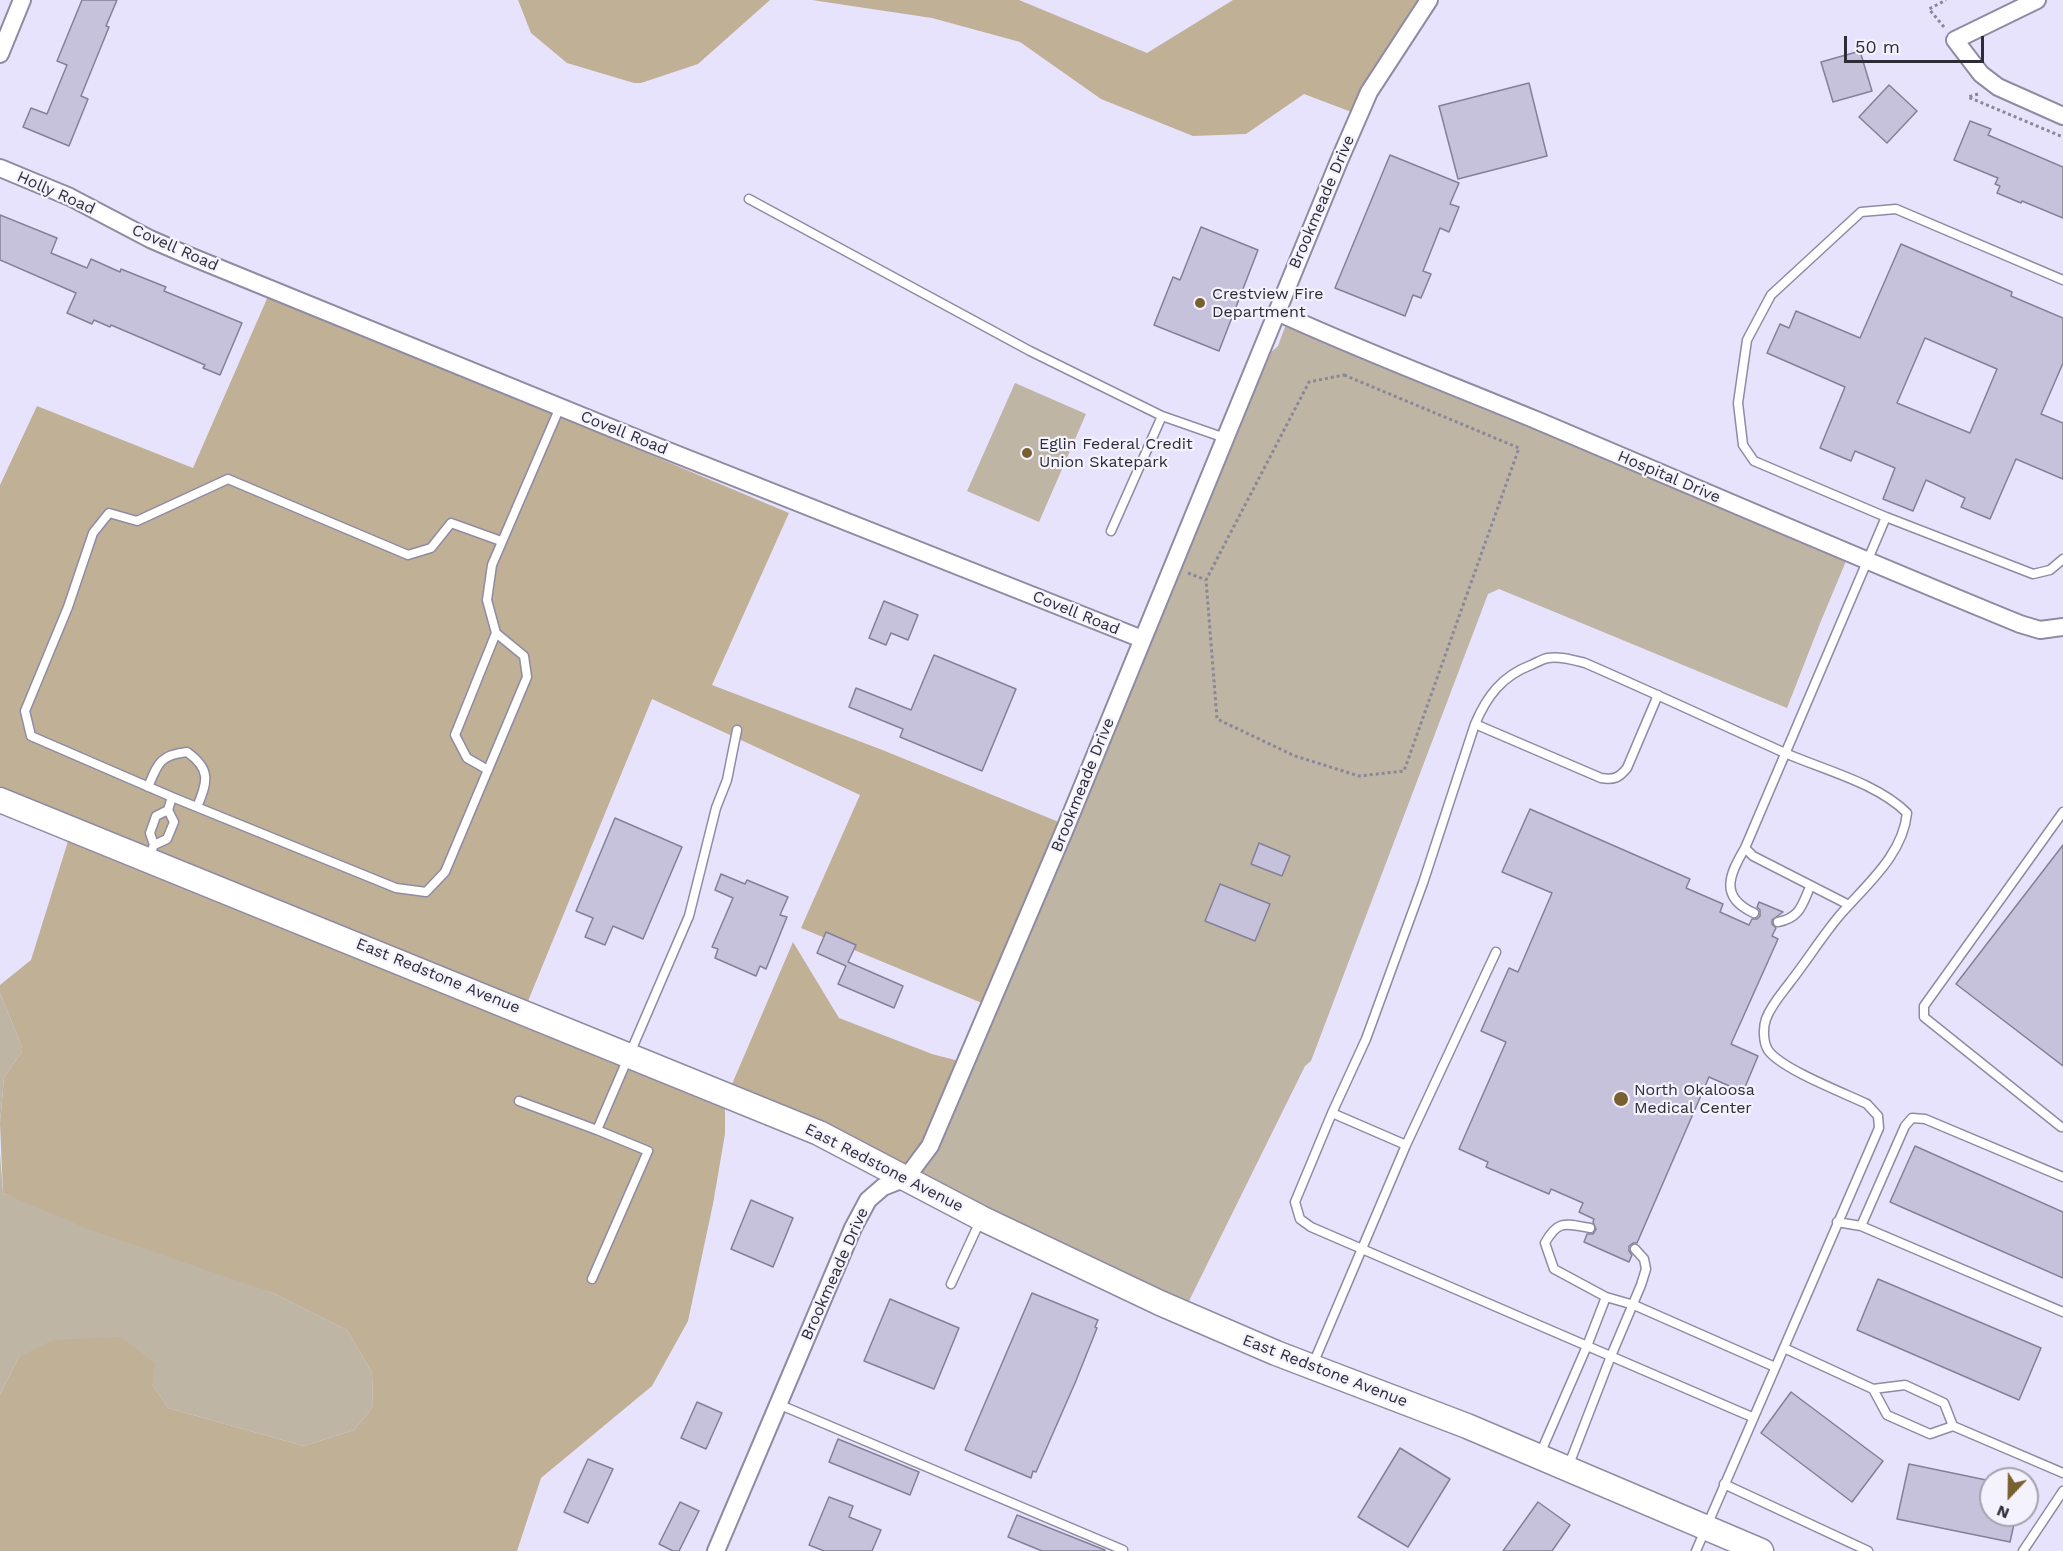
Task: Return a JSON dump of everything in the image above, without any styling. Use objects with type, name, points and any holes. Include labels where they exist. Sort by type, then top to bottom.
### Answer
[{"type":"street","points":[[0,54],[22,0]]},
{"type":"street","name":"Brookmeade Drive","points":[[716,1551],[853,1228],[868,1200],[883,1186],[906,1178],[930,1146],[1061,840],[1369,92],[1429,0]]},
{"type":"street","points":[[2037,0],[1955,40],[1981,74],[1998,87],[2063,116]]},
{"type":"street","name":"Holly Road","points":[[0,168],[70,197],[111,218]]},
{"type":"street","name":"Covell Road","points":[[111,218],[187,255],[560,407],[1142,639]]},
{"type":"street","name":"Hospital Drive","points":[[1277,312],[1867,562],[2020,624],[2040,630],[2063,627]]},
{"type":"street","name":"East Redstone Avenue","points":[[0,800],[151,852],[819,1133],[981,1218],[1160,1303],[1311,1367],[1467,1426],[1761,1551]]},
{"type":"lane","points":[[749,199],[1030,351],[1162,416],[1225,438]]},
{"type":"lane","points":[[2063,280],[1896,209],[1861,212],[1771,295],[1747,340],[1738,404],[1743,445],[1754,461],[1886,517],[2033,574],[2050,570],[2063,559]]},
{"type":"lane","points":[[488,770],[467,758],[456,735],[496,633],[488,600],[492,565],[560,407]]},
{"type":"lane","points":[[1111,531],[1162,416]]},
{"type":"lane","points":[[496,633],[524,656],[526,677],[445,872],[426,892],[396,888],[172,797],[31,736],[25,711],[69,607],[93,533],[109,513],[137,521],[228,479],[408,555],[431,548],[451,524],[501,542]]},
{"type":"lane","points":[[1754,913],[1741,907],[1733,894],[1730,882],[1732,870],[1745,849],[1886,517]]},
{"type":"lane","points":[[1696,1551],[1752,1417],[1879,1128],[1878,1116],[1868,1104],[1781,1063],[1767,1049],[1764,1035],[1766,1019],[1780,996],[1849,905],[1889,857],[1905,826],[1906,813],[1894,801],[1874,790],[1585,663],[1567,658],[1548,658],[1507,677],[1493,691],[1483,706],[1423,883],[1366,1039],[1295,1202],[1300,1219],[1311,1227],[1752,1417]]},
{"type":"lane","points":[[1475,724],[1601,778],[1612,780],[1619,777],[1627,768],[1659,696]]},
{"type":"lane","points":[[597,1130],[689,916],[717,808],[727,780],[737,730]]},
{"type":"lane","points":[[148,787],[156,767],[169,754],[187,752],[201,762],[207,776],[197,807]]},
{"type":"lane","points":[[151,852],[167,839],[174,822],[168,810],[172,797]]},
{"type":"lane","points":[[151,852],[150,833],[156,816],[168,810]]},
{"type":"lane","points":[[2062,1126],[1924,1017],[1924,1006],[2063,812]]},
{"type":"lane","points":[[1745,849],[1753,856],[1849,905]]},
{"type":"lane","points":[[1778,922],[1790,920],[1799,912],[1810,886]]},
{"type":"lane","points":[[1311,1367],[1406,1145],[1496,952]]},
{"type":"lane","points":[[519,1101],[648,1151],[592,1279]]},
{"type":"lane","points":[[1332,1113],[1406,1145]]},
{"type":"lane","points":[[1861,1226],[1905,1126],[1912,1118],[1925,1119],[2063,1177]]},
{"type":"lane","points":[[951,1284],[981,1218]]},
{"type":"lane","points":[[1837,1222],[1861,1226],[2063,1312]]},
{"type":"lane","points":[[1590,1228],[1567,1224],[1552,1230],[1545,1243],[1554,1269],[1606,1297],[1634,1305],[1775,1367]]},
{"type":"lane","points":[[1567,1468],[1611,1356],[1634,1305],[1646,1269],[1644,1259],[1635,1250]]},
{"type":"lane","points":[[1539,1456],[1606,1297]]},
{"type":"lane","points":[[1784,1348],[1873,1389],[1905,1385],[1944,1403],[1953,1426]]},
{"type":"lane","points":[[1873,1389],[1887,1415],[1930,1434],[1953,1426],[2063,1473]]},
{"type":"lane","points":[[778,1404],[1124,1550]]},
{"type":"lane","points":[[1724,1484],[1868,1551]]},
{"type":"lane","points":[[2023,1551],[2063,1491]]},
{"type":"path","points":[[1946,0],[1929,9],[1955,40]]},
{"type":"path","points":[[1344,375],[1519,448],[1404,771],[1359,776],[1294,756],[1217,719],[1206,580],[1309,382],[1344,375]]},
{"type":"shaded area","points":[[518,0],[770,0],[698,64],[641,83],[634,83],[567,63],[531,33]]},
{"type":"shaded area","points":[[812,0],[1019,0],[1147,53],[1233,0],[1422,0],[1362,116],[1304,94],[1246,134],[1193,136],[1101,99],[1020,42],[932,18]]},
{"type":"shaded area","points":[[269,294],[789,513],[712,685],[885,751],[1071,827],[994,1008],[801,928],[860,795],[652,699],[528,1001],[0,789],[0,485],[37,406],[193,468]]},
{"type":"shaded area","points":[[1286,324],[1849,554],[1787,708],[1499,589],[1488,594],[1311,1061],[1305,1066],[1188,1303],[984,1207],[924,1175],[1271,352],[1278,346]]},
{"type":"shaded area","name":"Eglin Federal Credit Union Skatepark","points":[[1015,383],[1086,414],[1039,522],[967,491]]},
{"type":"shaded area","points":[[69,838],[725,1105],[725,1134],[713,1204],[688,1321],[652,1386],[541,1478],[517,1551],[0,1551],[0,1394],[19,1357],[53,1340],[121,1337],[155,1363],[152,1384],[168,1408],[304,1446],[354,1430],[373,1407],[372,1372],[347,1330],[275,1294],[88,1229],[3,1193],[0,1123],[4,1077],[22,1052],[22,1047],[0,993],[0,985],[31,960]]},
{"type":"shaded area","points":[[793,942],[839,1018],[932,1054],[970,1064],[924,1175],[824,1123],[732,1084]]},
{"type":"shaded area","points":[[0,993],[22,1052],[4,1077],[0,1123]]},
{"type":"shaded area","points":[[0,1153],[3,1193],[275,1294],[347,1330],[372,1372],[373,1407],[354,1430],[304,1446],[168,1408],[152,1384],[19,1357],[0,1394]]},
{"type":"building","points":[[82,0],[117,0],[106,26],[109,27],[81,96],[88,99],[69,146],[23,127],[31,108],[47,114],[67,65],[57,61]]},
{"type":"building","points":[[1860,51],[1872,91],[1833,102],[1821,62]]},
{"type":"building","points":[[1529,83],[1547,156],[1458,179],[1439,106]]},
{"type":"building","points":[[1889,85],[1917,111],[1887,143],[1859,117]]},
{"type":"building","points":[[1970,121],[1991,129],[1988,135],[2063,167],[2063,218],[1997,193],[2000,186],[1995,184],[1998,178],[1954,160]]},
{"type":"building","points":[[1390,155],[1459,183],[1450,204],[1459,207],[1449,232],[1440,228],[1423,271],[1431,274],[1421,298],[1413,295],[1405,316],[1335,288]]},
{"type":"building","points":[[0,215],[57,238],[51,253],[87,268],[91,259],[120,272],[121,269],[166,287],[164,291],[242,323],[220,375],[203,368],[205,365],[111,325],[110,327],[94,320],[92,324],[67,313],[76,293],[0,260]]},
{"type":"building","name":"Crestview Fire Department","points":[[1201,227],[1258,250],[1219,351],[1154,325],[1173,277],[1180,280]]},
{"type":"building","points":[[1901,244],[2012,292],[2011,296],[2063,318],[2063,363],[2041,414],[2063,423],[2063,479],[2016,459],[1990,519],[1961,507],[1965,498],[1926,480],[1913,511],[1883,499],[1895,468],[1855,451],[1851,461],[1820,448],[1845,387],[1767,353],[1780,324],[1789,328],[1796,311],[1860,338]],"holes":[[[1925,338],[1997,369],[1970,433],[1897,403]]]},
{"type":"building","points":[[884,601],[918,615],[908,640],[891,633],[886,645],[869,638]]},
{"type":"building","points":[[934,655],[1016,689],[982,771],[900,737],[903,729],[849,707],[856,688],[911,710]]},
{"type":"building","points":[[1530,809],[1690,879],[1686,888],[1723,904],[1720,912],[1749,925],[1752,919],[1760,916],[1760,910],[1757,907],[1759,902],[1783,912],[1772,920],[1776,928],[1772,936],[1778,939],[1731,1044],[1758,1056],[1743,1092],[1709,1077],[1637,1243],[1629,1246],[1632,1255],[1629,1262],[1584,1242],[1587,1234],[1593,1234],[1596,1229],[1594,1219],[1579,1212],[1583,1203],[1551,1189],[1549,1194],[1486,1167],[1488,1162],[1459,1149],[1506,1042],[1481,1031],[1509,968],[1518,972],[1552,893],[1502,872]]},
{"type":"building","points":[[615,818],[682,847],[643,939],[613,926],[605,945],[585,937],[593,918],[576,911]]},
{"type":"building","points":[[1259,843],[1290,856],[1282,876],[1251,864]]},
{"type":"building","points":[[2063,845],[2063,1066],[1956,984]]},
{"type":"building","points":[[721,874],[745,884],[747,880],[788,897],[780,915],[787,917],[766,969],[760,966],[756,976],[715,958],[718,949],[712,947],[733,898],[715,890]]},
{"type":"building","points":[[1220,884],[1270,904],[1255,941],[1205,921]]},
{"type":"building","points":[[826,932],[856,945],[848,962],[903,986],[894,1008],[838,984],[846,966],[817,953]]},
{"type":"building","points":[[1915,1146],[2063,1212],[2063,1278],[1890,1202]]},
{"type":"building","points":[[751,1200],[793,1218],[773,1267],[731,1249]]},
{"type":"building","points":[[1878,1279],[2041,1348],[2019,1400],[1857,1330]]},
{"type":"building","points":[[1032,1293],[1098,1320],[1095,1327],[1097,1328],[1075,1383],[1036,1472],[1033,1471],[1031,1478],[965,1450]]},
{"type":"building","points":[[890,1299],[959,1328],[934,1389],[864,1361]]},
{"type":"building","points":[[1791,1392],[1883,1461],[1852,1502],[1761,1433]]},
{"type":"building","points":[[697,1402],[722,1413],[706,1449],[681,1438]]},
{"type":"building","points":[[838,1439],[919,1472],[910,1495],[829,1462]]},
{"type":"building","points":[[1400,1448],[1450,1479],[1408,1547],[1358,1517]]},
{"type":"building","points":[[588,1459],[613,1469],[588,1523],[564,1512]]},
{"type":"building","points":[[1909,1464],[1979,1479],[1979,1527],[2013,1527],[2010,1542],[1897,1519]]},
{"type":"building","points":[[829,1497],[853,1506],[849,1517],[881,1530],[872,1551],[824,1551],[809,1545]]},
{"type":"building","points":[[680,1502],[699,1511],[679,1551],[673,1551],[659,1544]]},
{"type":"building","points":[[1538,1502],[1570,1525],[1552,1551],[1503,1551]]},
{"type":"building","points":[[1017,1515],[1105,1551],[1042,1551],[1008,1537]]},
{"type":"place","name":"Crestview Fire Department","points":[[1200,303]]},
{"type":"place","name":"Eglin Federal Credit Union Skatepark","points":[[1027,453]]},
{"type":"place","name":"North Okaloosa Medical Center","points":[[1621,1099]]}]
